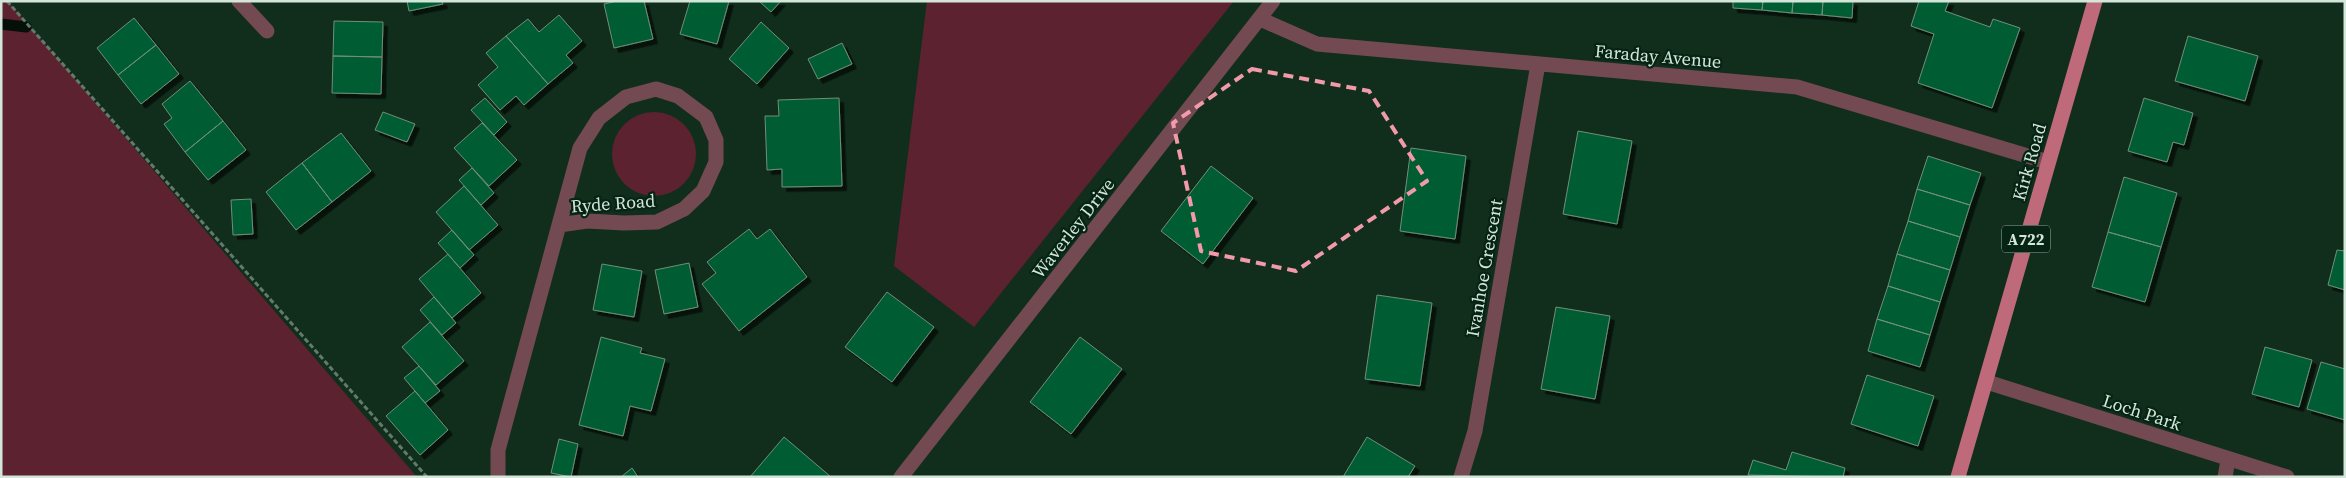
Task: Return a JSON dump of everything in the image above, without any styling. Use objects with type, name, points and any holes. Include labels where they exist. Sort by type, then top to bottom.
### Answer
[{"type":"main road","name":"Kirk Road","points":[[1958,477],[1987,382],[2095,1]]},
{"type":"street","points":[[239,1],[267,31]]},
{"type":"street","name":"Waverley Drive","points":[[901,477],[1273,1]]},
{"type":"street","name":"Faraday Avenue","points":[[1260,19],[1317,44],[1797,87],[2048,162]]},
{"type":"street","name":"Ivanhoe Crescent","points":[[1461,477],[1475,431],[1538,64]]},
{"type":"street","name":"Ryde Road","points":[[498,477],[498,450],[559,225],[580,148],[599,118],[626,97],[656,89],[678,96],[706,117],[716,140],[716,162],[703,191],[684,209],[658,222],[587,221],[559,225]]},
{"type":"street","name":"Loch Park","points":[[1987,382],[2228,460],[2287,477]]},
{"type":"street","points":[[2225,477],[2228,460]]},
{"type":"path","points":[[7,1],[426,477]]},
{"type":"highlighted area","points":[[1252,69],[1369,91],[1427,181],[1296,271],[1201,251],[1173,123]]},
{"type":"shaded area","points":[[1,1],[8,1],[417,477],[1,477]]},
{"type":"shaded area","points":[[927,1],[1234,1],[974,327],[894,266]]},
{"type":"shaded area","points":[[646,112],[662,112],[678,119],[689,130],[696,146],[693,170],[684,184],[678,189],[662,196],[646,196],[630,189],[619,178],[612,162],[612,146],[619,130],[630,119]]},
{"type":"building","points":[[407,1],[442,1],[443,4],[409,11]]},
{"type":"building","points":[[617,1],[644,1],[653,39],[614,48],[604,4]]},
{"type":"building","points":[[690,1],[729,1],[717,44],[680,34]]},
{"type":"building","points":[[759,1],[781,1],[771,12]]},
{"type":"building","points":[[1733,1],[1763,1],[1762,10],[1733,8]]},
{"type":"building","points":[[1763,1],[1793,1],[1792,13],[1762,10]]},
{"type":"building","points":[[1793,1],[1823,1],[1822,15],[1792,13]]},
{"type":"building","points":[[1823,1],[1853,1],[1852,18],[1822,15]]},
{"type":"building","points":[[1919,1],[1949,1],[1945,11],[1990,27],[1993,19],[2020,28],[1992,108],[1918,83],[1934,34],[1911,26]]},
{"type":"building","points":[[559,15],[582,41],[566,55],[573,63],[548,84],[506,36],[528,19],[539,32]]},
{"type":"building","points":[[134,18],[156,45],[118,75],[97,48]]},
{"type":"building","points":[[334,21],[383,22],[382,57],[333,56]]},
{"type":"building","points":[[761,22],[789,48],[757,84],[729,59]]},
{"type":"building","points":[[506,36],[548,84],[524,105],[516,96],[500,110],[478,85],[498,67],[486,53]]},
{"type":"building","points":[[2188,36],[2258,56],[2245,101],[2175,81]]},
{"type":"building","points":[[842,43],[852,64],[818,79],[808,59]]},
{"type":"building","points":[[156,45],[179,74],[141,104],[118,75]]},
{"type":"building","points":[[333,56],[382,57],[381,94],[332,93]]},
{"type":"building","points":[[190,81],[223,121],[185,152],[164,124],[172,118],[162,104]]},
{"type":"building","points":[[485,98],[507,122],[494,135],[471,110]]},
{"type":"building","points":[[839,98],[842,186],[782,187],[782,169],[767,170],[765,116],[779,116],[778,100]]},
{"type":"building","points":[[2144,98],[2193,113],[2184,145],[2173,142],[2167,162],[2128,151]]},
{"type":"building","points":[[383,112],[415,124],[407,142],[375,130]]},
{"type":"building","points":[[223,121],[246,150],[208,180],[185,152]]},
{"type":"building","points":[[482,123],[517,160],[489,186],[454,148]]},
{"type":"building","points":[[1578,131],[1632,141],[1617,224],[1563,214]]},
{"type":"building","points":[[341,133],[371,171],[332,202],[302,163]]},
{"type":"building","points":[[1411,148],[1466,156],[1455,239],[1400,231]]},
{"type":"building","points":[[1928,156],[1981,173],[1970,205],[1917,189]]},
{"type":"building","points":[[302,163],[332,202],[296,230],[266,192]]},
{"type":"building","points":[[1211,166],[1253,198],[1203,264],[1161,231]]},
{"type":"building","points":[[472,168],[494,193],[481,205],[459,180]]},
{"type":"building","points":[[2124,177],[2177,193],[2161,247],[2108,232]]},
{"type":"building","points":[[464,186],[498,225],[469,250],[436,212]]},
{"type":"building","points":[[1917,189],[1970,205],[1960,237],[1908,221]]},
{"type":"building","points":[[251,199],[253,234],[233,235],[231,200]]},
{"type":"building","points":[[1908,221],[1960,237],[1950,270],[1897,254]]},
{"type":"building","points":[[749,229],[757,239],[770,229],[807,277],[739,331],[702,284],[716,273],[707,262]]},
{"type":"building","points":[[452,230],[474,255],[460,268],[438,243]]},
{"type":"building","points":[[2108,232],[2161,247],[2145,302],[2092,287]]},
{"type":"building","points":[[2337,250],[2345,251],[2345,290],[2328,285]]},
{"type":"building","points":[[448,254],[481,293],[452,318],[419,279]]},
{"type":"building","points":[[1897,254],[1950,270],[1940,302],[1888,286]]},
{"type":"building","points":[[689,263],[698,307],[664,314],[655,270]]},
{"type":"building","points":[[602,264],[642,271],[634,317],[593,310]]},
{"type":"building","points":[[1888,286],[1940,302],[1930,335],[1877,319]]},
{"type":"building","points":[[887,292],[934,327],[892,382],[845,347]]},
{"type":"building","points":[[1377,295],[1432,303],[1420,386],[1365,379]]},
{"type":"building","points":[[434,297],[456,323],[442,335],[420,310]]},
{"type":"building","points":[[1556,307],[1610,316],[1595,399],[1541,389]]},
{"type":"building","points":[[1877,319],[1930,335],[1920,367],[1868,351]]},
{"type":"building","points":[[430,322],[464,361],[436,385],[402,347]]},
{"type":"building","points":[[601,337],[642,348],[640,353],[665,359],[651,411],[630,406],[623,436],[579,425]]},
{"type":"building","points":[[1080,337],[1122,369],[1071,434],[1030,402]]},
{"type":"building","points":[[2265,347],[2312,360],[2299,407],[2252,394]]},
{"type":"building","points":[[2321,362],[2345,369],[2345,420],[2307,409]]},
{"type":"building","points":[[419,366],[440,391],[425,403],[404,378]]},
{"type":"building","points":[[1867,375],[1934,396],[1918,446],[1851,424]]},
{"type":"building","points":[[415,391],[448,430],[420,455],[386,416]]},
{"type":"building","points":[[784,437],[831,477],[750,477]]},
{"type":"building","points":[[1367,437],[1415,466],[1408,477],[1343,477]]},
{"type":"building","points":[[559,439],[578,444],[571,477],[551,473]]},
{"type":"building","points":[[1792,452],[1845,468],[1843,477],[1748,475],[1753,460],[1786,470]]},
{"type":"building","points":[[632,468],[638,477],[621,477]]},
{"type":"waterway","points":[[1,24],[26,27]]}]
